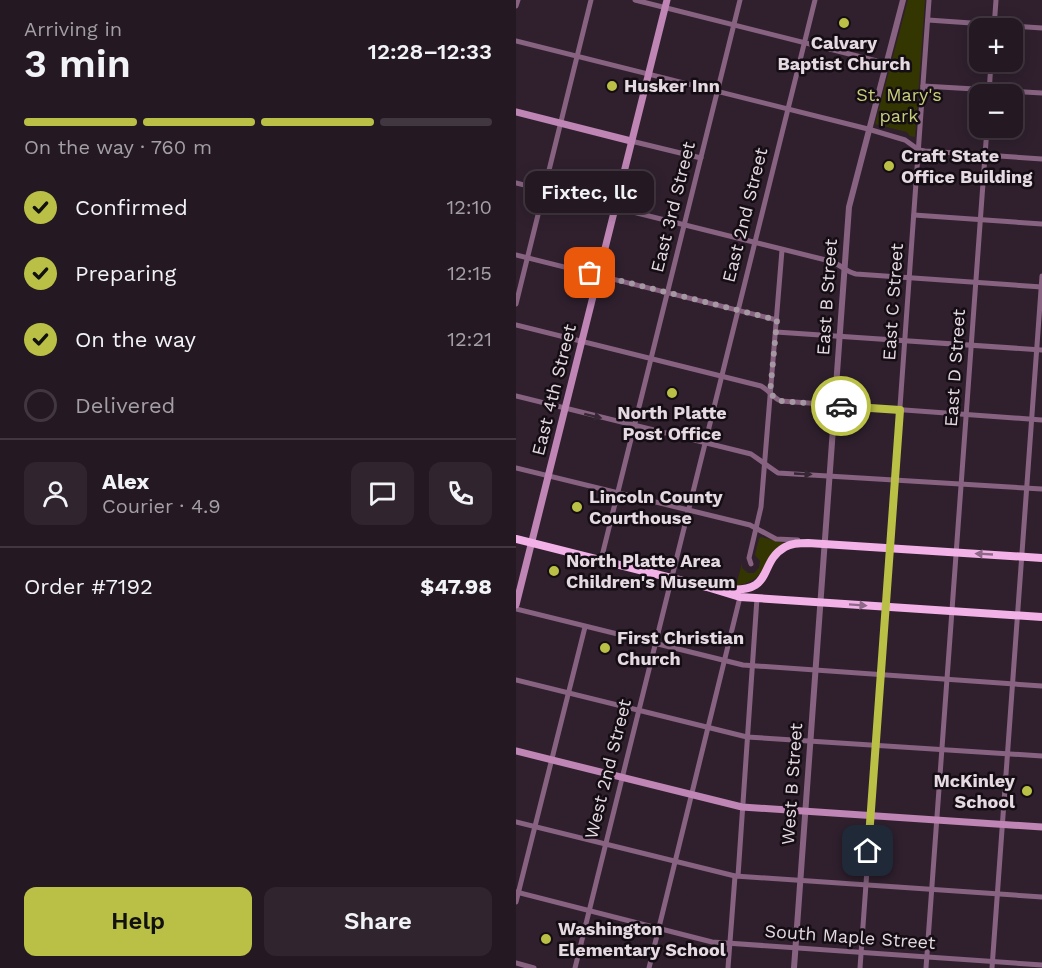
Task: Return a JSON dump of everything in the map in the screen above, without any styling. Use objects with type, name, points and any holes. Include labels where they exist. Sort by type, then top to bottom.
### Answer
[{"type":"highway","points":[[516,539],[707,586],[740,597],[1042,616]]},
{"type":"highway","points":[[707,586],[740,590],[755,585],[764,577],[777,553],[792,544],[823,543],[1042,558]]},
{"type":"main road","name":"East 4th Street","points":[[516,607],[666,4]]},
{"type":"main road","points":[[516,112],[631,141]]},
{"type":"main road","points":[[516,751],[742,807],[1042,826]]},
{"type":"street","points":[[516,6],[518,0]]},
{"type":"street","points":[[516,304],[591,0]]},
{"type":"street","points":[[635,0],[666,4],[734,25],[885,63]]},
{"type":"street","name":"East 3rd Street","points":[[601,560],[740,0]]},
{"type":"street","name":"East 2nd Street","points":[[672,578],[815,0]]},
{"type":"street","name":"East B Street","points":[[819,602],[849,207],[903,0]]},
{"type":"street","name":"East C Street","points":[[860,968],[929,0]]},
{"type":"street","points":[[995,18],[996,0]]},
{"type":"street","points":[[928,20],[969,24]]},
{"type":"street","points":[[1023,27],[1042,28]]},
{"type":"street","points":[[516,41],[868,129],[905,140],[919,150],[1042,159]]},
{"type":"street","points":[[923,86],[969,90]]},
{"type":"street","points":[[1023,93],[1042,93]]},
{"type":"street","name":"East D Street","points":[[926,968],[986,138]]},
{"type":"street","points":[[631,141],[701,158]]},
{"type":"street","points":[[516,183],[837,264],[856,274],[1042,287]]},
{"type":"street","points":[[914,216],[1042,224]]},
{"type":"street","points":[[751,564],[749,558],[761,507],[764,482],[782,250]]},
{"type":"street","points":[[516,255],[777,320]]},
{"type":"street","points":[[993,965],[1032,419],[1040,350],[1042,276]]},
{"type":"street","points":[[516,325],[760,386],[781,401],[1042,420]]},
{"type":"street","points":[[776,332],[1040,350]]},
{"type":"street","points":[[516,396],[751,454],[765,454]]},
{"type":"street","points":[[751,454],[778,473],[1042,489]]},
{"type":"street","points":[[516,468],[750,525],[776,539],[812,543]]},
{"type":"street","points":[[764,482],[778,473]]},
{"type":"street","name":"West 2nd Street","points":[[575,968],[672,578]]},
{"type":"street","points":[[649,968],[740,597]]},
{"type":"street","points":[[728,968],[757,598]]},
{"type":"street","name":"West B Street","points":[[794,968],[819,602]]},
{"type":"street","points":[[516,607],[585,627],[753,667],[1042,686]]},
{"type":"street","points":[[516,902],[585,627]]},
{"type":"street","points":[[516,680],[747,737],[1042,756]]},
{"type":"street","points":[[516,822],[736,876],[1042,897]]},
{"type":"street","name":"South Maple Street","points":[[517,893],[712,942],[927,957],[993,965],[1042,965]]},
{"type":"street","points":[[516,963],[534,968]]},
{"type":"green space","name":"St. Mary's park","points":[[908,0],[925,0],[915,137],[910,136],[907,132],[875,124]]},
{"type":"green space","points":[[761,537],[784,543],[771,555],[760,574],[747,583],[736,586],[742,563],[742,568],[748,573],[754,573],[759,568],[760,561],[755,555]]},
{"type":"way so far","points":[[590,273],[777,320],[770,393],[781,401],[841,406]]},
{"type":"place","name":"Calvary Baptist Church","points":[[844,23]]},
{"type":"place","name":"Husker Inn","points":[[612,86]]},
{"type":"place","name":"Craft State Office Building","points":[[889,166]]},
{"type":"place","name":"Fixtec, llc","points":[[590,273]]},
{"type":"place","name":"North Platte Post Office","points":[[672,393]]},
{"type":"place","name":"Lincoln County Courthouse","points":[[577,507]]},
{"type":"place","name":"North Platte Area Children's Museum","points":[[554,571]]},
{"type":"place","name":"First Christian Church","points":[[605,648]]},
{"type":"place","name":"McKinley School","points":[[1027,791]]},
{"type":"place","name":"Washington Elementary School","points":[[546,939]]},
{"type":"route","points":[[841,406],[900,410],[868,851]]}]
